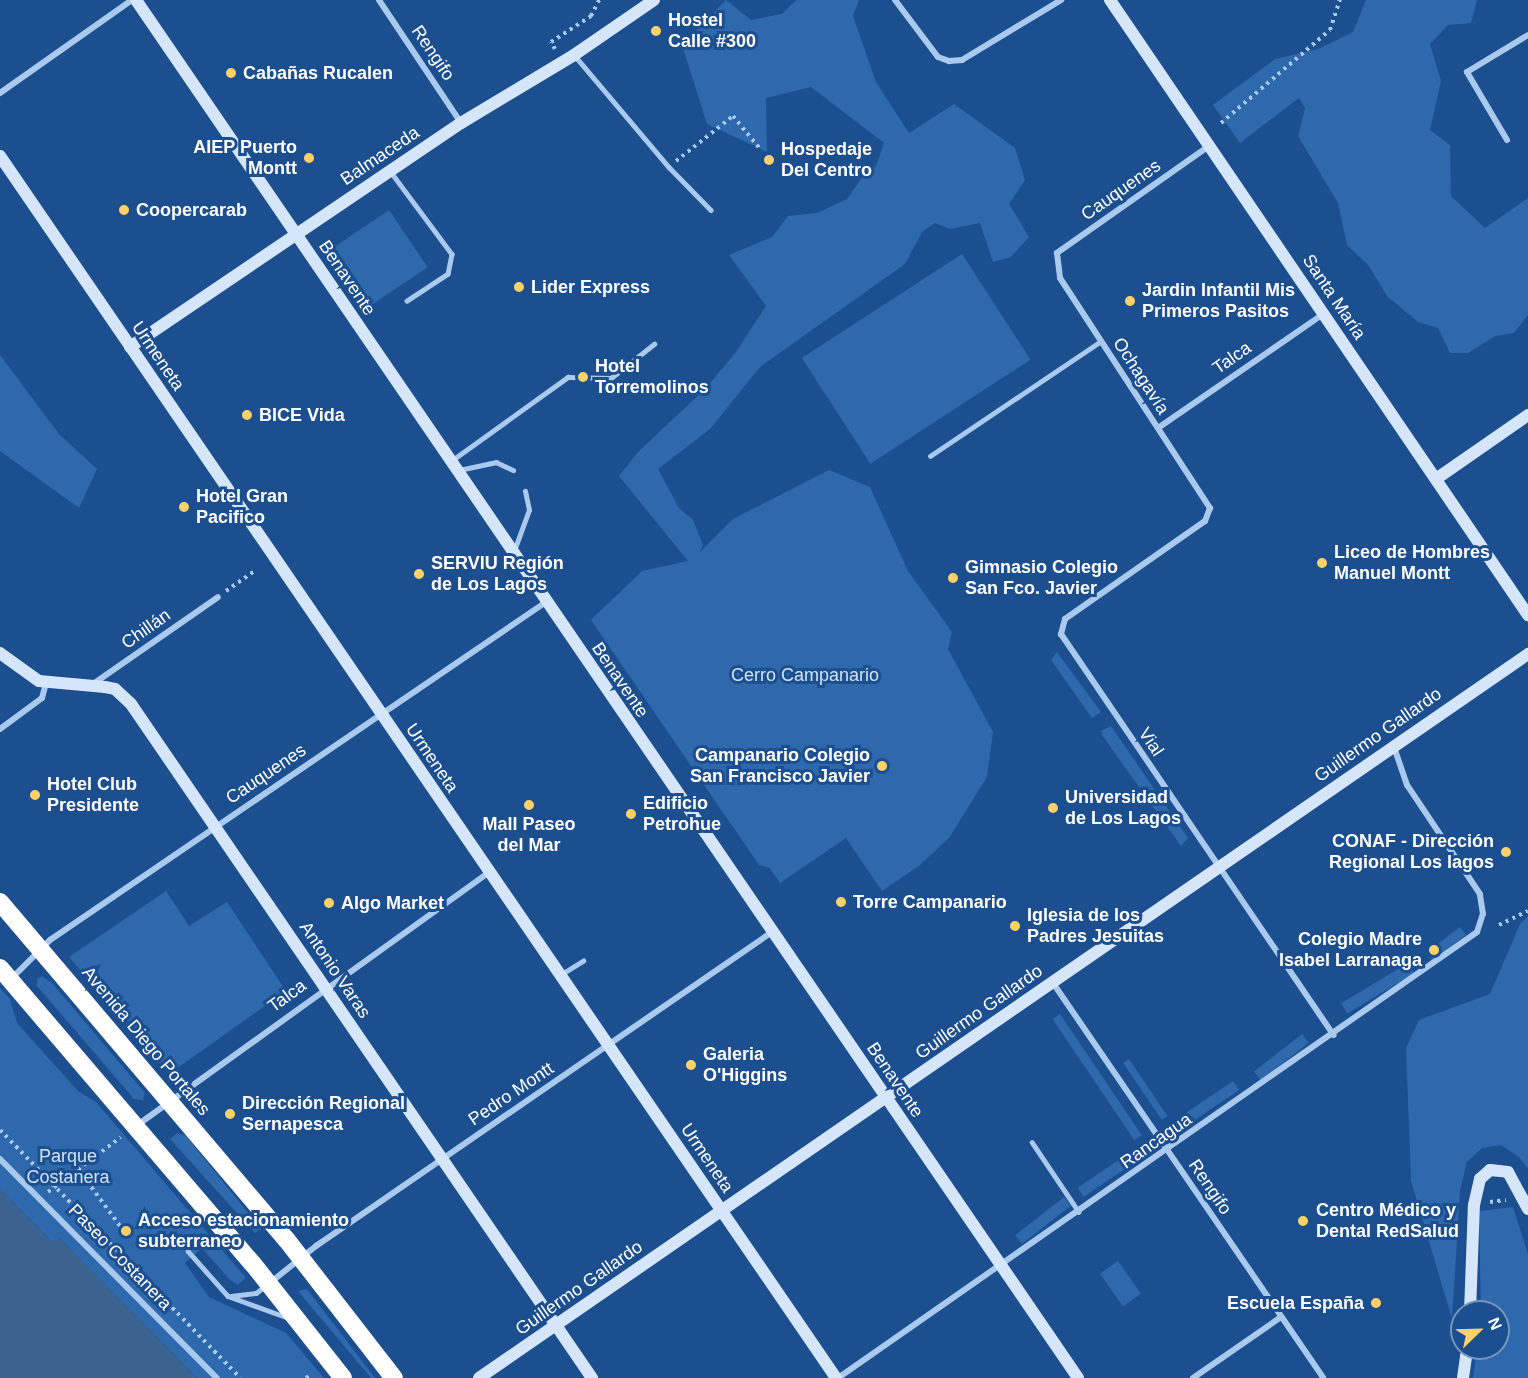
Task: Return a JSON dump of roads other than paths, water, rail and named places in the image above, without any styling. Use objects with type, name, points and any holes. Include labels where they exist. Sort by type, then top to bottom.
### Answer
[{"type":"highway","name":"Avenida Diego Portales","points":[[0,902],[301,1258],[394,1378]]},
{"type":"highway","points":[[5,974],[269,1283],[343,1378]]},
{"type":"main road","name":"Benavente","points":[[134,0],[1078,1378]]},
{"type":"main road","name":"Balmaceda","points":[[130,347],[461,123],[574,55],[654,0]]},
{"type":"main road","name":"Santa María","points":[[1110,0],[1528,615]]},
{"type":"main road","name":"Urmeneta","points":[[0,156],[380,715],[837,1378]]},
{"type":"main road","points":[[1436,479],[1528,415]]},
{"type":"main road","name":"Antonio Varas","points":[[0,653],[31,676],[46,683],[115,689],[124,695],[592,1378]]},
{"type":"main road","name":"Guillermo Gallardo","points":[[479,1378],[1528,654]]},
{"type":"main road","points":[[1470,1300],[1474,1205],[1480,1179],[1490,1170],[1508,1172],[1528,1209]]},
{"type":"main road","points":[[1463,1378],[1465,1360]]},
{"type":"street","points":[[0,93],[134,0]]},
{"type":"street","name":"Rengifo","points":[[379,0],[461,123]]},
{"type":"street","points":[[895,0],[938,57],[949,61],[962,60],[1061,0]]},
{"type":"street","points":[[1507,140],[1467,72],[1528,35]]},
{"type":"street","name":"Cauquenes","points":[[1055,261],[1064,248],[1209,146]]},
{"type":"street","name":"Ochagavía","points":[[1055,261],[1060,278],[1208,504]]},
{"type":"street","name":"Talca","points":[[1158,428],[1323,314]]},
{"type":"street","name":"Vial","points":[[1208,504],[1210,513],[1205,521],[1065,620],[1060,628],[1066,644],[1334,1035]]},
{"type":"street","name":"Chillán","points":[[90,687],[218,597]]},
{"type":"street","name":"Cauquenes","points":[[5,974],[546,602]]},
{"type":"street","points":[[0,729],[42,698],[46,683]]},
{"type":"street","name":"Rancagua","points":[[837,1378],[1168,1151],[1471,938],[1482,921],[1480,894],[1407,784],[1393,747]]},
{"type":"street","name":"Talca","points":[[135,1126],[325,987],[489,872]]},
{"type":"street","name":"Pedro Montt","points":[[269,1283],[301,1258],[772,932]]},
{"type":"street","name":"Rengifo","points":[[1053,983],[1323,1378]]},
{"type":"street","name":"Paseo Costanera","points":[[0,1159],[217,1378]]},
{"type":"street","points":[[1193,1378],[1281,1317]]},
{"type":"lane","points":[[574,55],[669,167],[711,210]]},
{"type":"lane","points":[[390,171],[452,254],[448,274],[407,301]]},
{"type":"lane","points":[[930,456],[1101,342]]},
{"type":"lane","points":[[453,466],[568,377],[612,378],[654,344]]},
{"type":"lane","points":[[453,466],[496,462],[513,470]]},
{"type":"lane","points":[[513,554],[530,510],[525,491]]},
{"type":"lane","points":[[560,976],[583,961]]},
{"type":"lane","points":[[1032,1142],[1079,1212]]},
{"type":"lane","points":[[188,1251],[228,1296],[297,1319]]},
{"type":"lane","points":[[228,1296],[255,1293],[269,1283]]},
{"type":"place","name":"Hostel Calle #300","points":[[656,31]]},
{"type":"place","name":"Cabañas Rucalen","points":[[231,73]]},
{"type":"place","name":"AIEP Puerto Montt","points":[[309,158]]},
{"type":"place","name":"Hospedaje Del Centro","points":[[769,160]]},
{"type":"place","name":"Coopercarab","points":[[124,210]]},
{"type":"place","name":"Lider Express","points":[[519,287]]},
{"type":"place","name":"Jardin Infantil Mis Primeros Pasitos","points":[[1130,301]]},
{"type":"place","name":"Hotel Torremolinos","points":[[583,377]]},
{"type":"place","name":"BICE Vida","points":[[247,415]]},
{"type":"place","name":"Hotel Gran Pacifico","points":[[184,507]]},
{"type":"place","name":"Liceo de Hombres Manuel Montt","points":[[1322,563]]},
{"type":"place","name":"SERVIU Región de Los Lagos","points":[[419,574]]},
{"type":"place","name":"Gimnasio Colegio San Fco. Javier","points":[[953,578]]},
{"type":"place","name":"Campanario Colegio San Francisco Javier","points":[[882,766]]},
{"type":"place","name":"Hotel Club Presidente","points":[[35,795]]},
{"type":"place","name":"Mall Paseo del Mar","points":[[529,805]]},
{"type":"place","name":"Universidad de Los Lagos","points":[[1053,808]]},
{"type":"place","name":"Edificio Petrohue","points":[[631,814]]},
{"type":"place","name":"CONAF - Dirección Regional Los lagos","points":[[1506,852]]},
{"type":"place","name":"Torre Campanario","points":[[841,902]]},
{"type":"place","name":"Algo Market","points":[[329,903]]},
{"type":"place","name":"Iglesia de los Padres Jesuitas","points":[[1015,926]]},
{"type":"place","name":"Colegio Madre Isabel Larranaga","points":[[1434,950]]},
{"type":"place","name":"Galeria O'Higgins","points":[[691,1065]]},
{"type":"place","name":"Dirección Regional Sernapesca","points":[[230,1114]]},
{"type":"place","name":"Centro Médico y Dental RedSalud","points":[[1303,1221]]},
{"type":"place","name":"Acceso estacionamiento subterraneo","points":[[126,1231]]},
{"type":"place","name":"Escuela España","points":[[1376,1303]]},
{"type":"park label","name":"Cerro Campanario","points":[[805,675]]},
{"type":"park label","name":"Parque Costanera","points":[[68,1167]]}]
